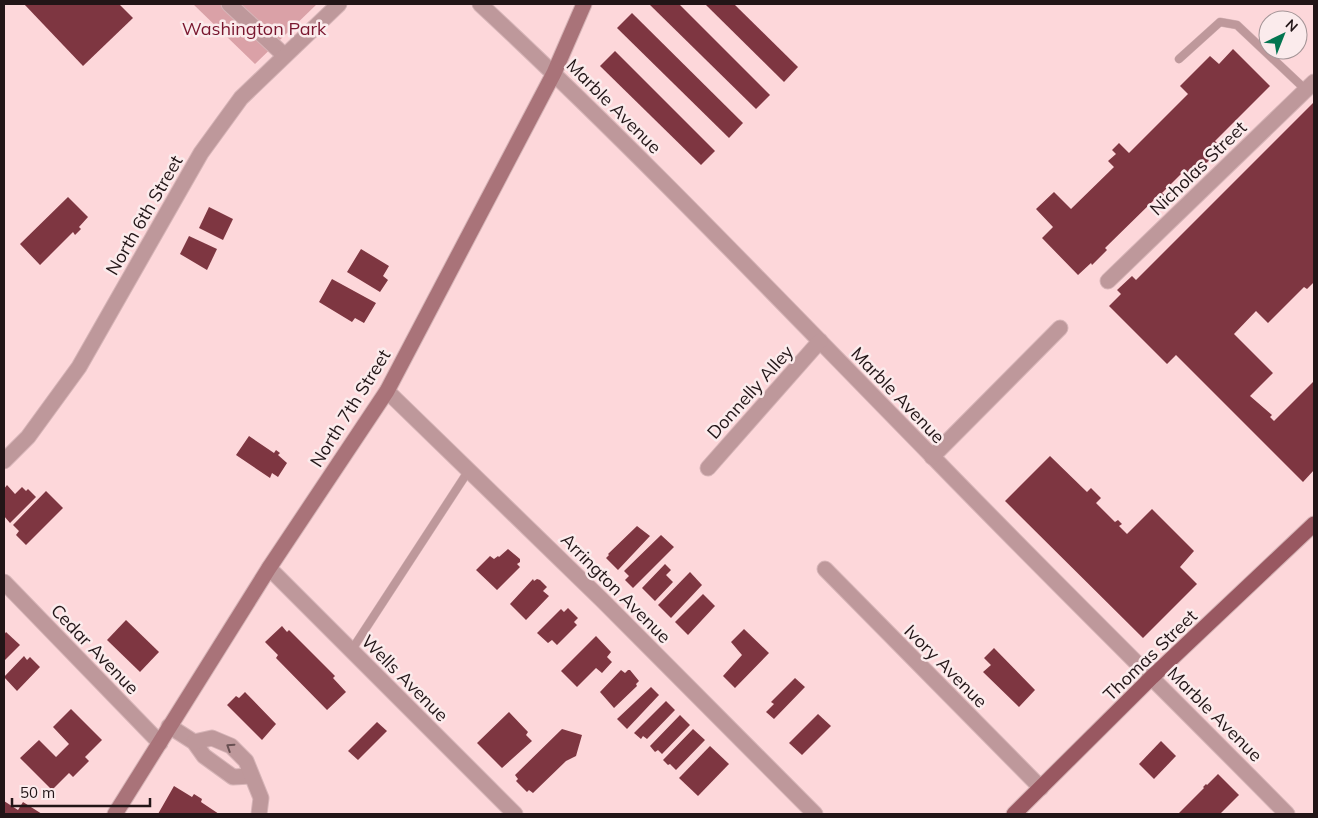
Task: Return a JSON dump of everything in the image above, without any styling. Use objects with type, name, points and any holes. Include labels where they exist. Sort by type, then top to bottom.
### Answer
[{"type":"main road","name":"Thomas Street","points":[[1014,814],[1152,677],[1314,524]]},
{"type":"street","points":[[229,4],[284,55]]},
{"type":"street","name":"North 6th Street","points":[[4,461],[28,437],[79,367],[201,153],[241,98],[339,4]]},
{"type":"street","name":"Marble Avenue","points":[[480,4],[554,72],[932,457],[1287,814]]},
{"type":"street","name":"North 7th Street","points":[[115,814],[269,568],[387,391],[554,72],[584,4]]},
{"type":"street","name":"Nicholas Street","points":[[1108,281],[1310,86]]},
{"type":"street","points":[[932,457],[1060,328]]},
{"type":"street","name":"Donnelly Alley","points":[[708,468],[820,341]]},
{"type":"street","name":"Arrington Avenue","points":[[387,391],[602,600],[816,814]]},
{"type":"street","name":"Wells Avenue","points":[[269,568],[515,814]]},
{"type":"street","name":"Ivory Avenue","points":[[825,569],[1041,788]]},
{"type":"street","name":"Cedar Avenue","points":[[4,582],[160,743]]},
{"type":"street","points":[[170,726],[194,742],[204,756],[233,776],[251,776]]},
{"type":"street","points":[[194,742],[212,738],[231,746],[246,761],[261,798],[259,814]]},
{"type":"lane","points":[[1179,59],[1220,22],[1237,25],[1310,86]]},
{"type":"lane","points":[[352,651],[469,470]]},
{"type":"green space","name":"Washington Park","points":[[193,4],[317,4],[255,64]]},
{"type":"building","points":[[24,4],[119,4],[133,18],[83,66]]},
{"type":"building","points":[[649,4],[679,4],[770,95],[756,109]]},
{"type":"building","points":[[705,4],[734,4],[798,67],[784,82]]},
{"type":"building","points":[[632,13],[743,123],[729,138],[617,28]]},
{"type":"building","points":[[1233,49],[1270,86],[1215,141],[1222,148],[1190,179],[1183,172],[1162,193],[1167,197],[1159,205],[1154,200],[1105,248],[1107,250],[1092,265],[1091,263],[1078,275],[1042,238],[1053,227],[1036,209],[1054,192],[1071,209],[1114,167],[1108,161],[1116,154],[1112,150],[1119,143],[1129,153],[1188,94],[1180,86],[1210,56],[1219,64]]},
{"type":"building","points":[[615,51],[715,151],[701,165],[600,66]]},
{"type":"building","points":[[1314,102],[1314,282],[1307,289],[1304,287],[1268,323],[1256,311],[1234,334],[1273,373],[1250,396],[1272,415],[1270,417],[1274,421],[1314,381],[1314,470],[1303,482],[1176,355],[1167,364],[1109,306],[1121,294],[1117,290],[1132,276],[1136,280]]},
{"type":"building","points":[[68,197],[88,217],[75,235],[73,232],[40,265],[20,244]]},
{"type":"building","points":[[209,207],[233,219],[223,240],[199,228]]},
{"type":"building","points":[[189,236],[217,249],[207,270],[180,254]]},
{"type":"building","points":[[361,249],[389,266],[383,276],[388,280],[380,292],[347,272]]},
{"type":"building","points":[[332,279],[376,303],[364,323],[355,318],[352,322],[319,302]]},
{"type":"building","points":[[249,436],[274,453],[276,450],[280,453],[278,455],[287,463],[278,477],[272,473],[270,478],[236,455]]},
{"type":"building","points":[[1050,456],[1087,492],[1091,488],[1101,498],[1096,503],[1115,522],[1118,520],[1122,524],[1119,526],[1127,534],[1152,509],[1194,551],[1180,567],[1197,584],[1143,638],[1005,501]]},
{"type":"building","points":[[7,485],[15,494],[22,487],[26,491],[28,489],[36,497],[10,523],[4,516],[4,489]]},
{"type":"building","points":[[46,491],[63,508],[26,545],[16,535],[19,531],[13,525]]},
{"type":"building","points":[[637,526],[650,536],[618,570],[606,558]]},
{"type":"building","points":[[661,535],[674,547],[633,588],[625,580],[629,576],[624,571]]},
{"type":"building","points":[[508,549],[520,559],[520,562],[517,564],[520,567],[497,590],[476,570],[490,556],[494,559]]},
{"type":"building","points":[[665,564],[671,570],[666,575],[673,582],[655,601],[642,588]]},
{"type":"building","points":[[690,572],[702,585],[671,618],[658,605]]},
{"type":"building","points":[[533,579],[534,581],[540,580],[547,587],[543,591],[549,596],[526,620],[510,604]]},
{"type":"building","points":[[703,594],[715,606],[688,635],[675,622]]},
{"type":"building","points":[[568,608],[578,618],[574,622],[577,625],[557,645],[552,640],[548,643],[537,633],[561,609],[564,612]]},
{"type":"building","points":[[126,620],[159,652],[140,672],[107,640]]},
{"type":"building","points":[[282,626],[287,632],[289,630],[335,676],[333,678],[346,692],[327,710],[276,658],[278,655],[265,642]]},
{"type":"building","points":[[744,629],[769,653],[735,688],[723,676],[742,655],[731,642]]},
{"type":"building","points":[[6,632],[20,645],[4,661],[4,635]]},
{"type":"building","points":[[596,636],[611,652],[607,657],[612,662],[602,673],[596,668],[577,687],[561,671]]},
{"type":"building","points":[[994,648],[1035,690],[1019,707],[983,672],[991,665],[984,658]]},
{"type":"building","points":[[24,656],[27,660],[30,657],[40,667],[17,691],[4,677]]},
{"type":"building","points":[[621,670],[625,673],[630,670],[639,681],[636,684],[637,686],[614,708],[600,692]]},
{"type":"building","points":[[795,678],[805,687],[774,719],[766,712],[774,704],[771,702]]},
{"type":"building","points":[[651,687],[659,695],[627,729],[617,719]]},
{"type":"building","points":[[245,692],[276,724],[262,740],[227,705],[236,696],[239,698]]},
{"type":"building","points":[[666,701],[675,710],[647,739],[643,736],[641,739],[634,733]]},
{"type":"building","points":[[71,709],[102,740],[85,757],[89,761],[73,777],[69,773],[52,790],[20,758],[39,740],[56,757],[69,744],[53,727]]},
{"type":"building","points":[[509,712],[528,732],[526,735],[532,741],[502,768],[477,743]]},
{"type":"building","points":[[818,714],[831,726],[802,755],[789,743]]},
{"type":"building","points":[[680,715],[690,725],[662,754],[658,750],[655,752],[650,746]]},
{"type":"building","points":[[377,722],[387,731],[358,760],[348,751]]},
{"type":"building","points":[[562,729],[582,735],[576,756],[566,761],[533,793],[529,790],[527,792],[516,781],[518,779],[515,775]]},
{"type":"building","points":[[693,729],[705,740],[676,770],[663,760]]},
{"type":"building","points":[[1161,741],[1176,756],[1154,779],[1139,764]]},
{"type":"building","points":[[710,746],[729,764],[698,796],[679,778]]},
{"type":"building","points":[[1218,774],[1239,795],[1220,814],[1178,814],[1206,784]]},
{"type":"building","points":[[174,786],[192,797],[194,794],[202,799],[201,802],[219,814],[158,814]]},
{"type":"building","points":[[4,801],[18,810],[23,802],[42,814],[4,814]]}]
